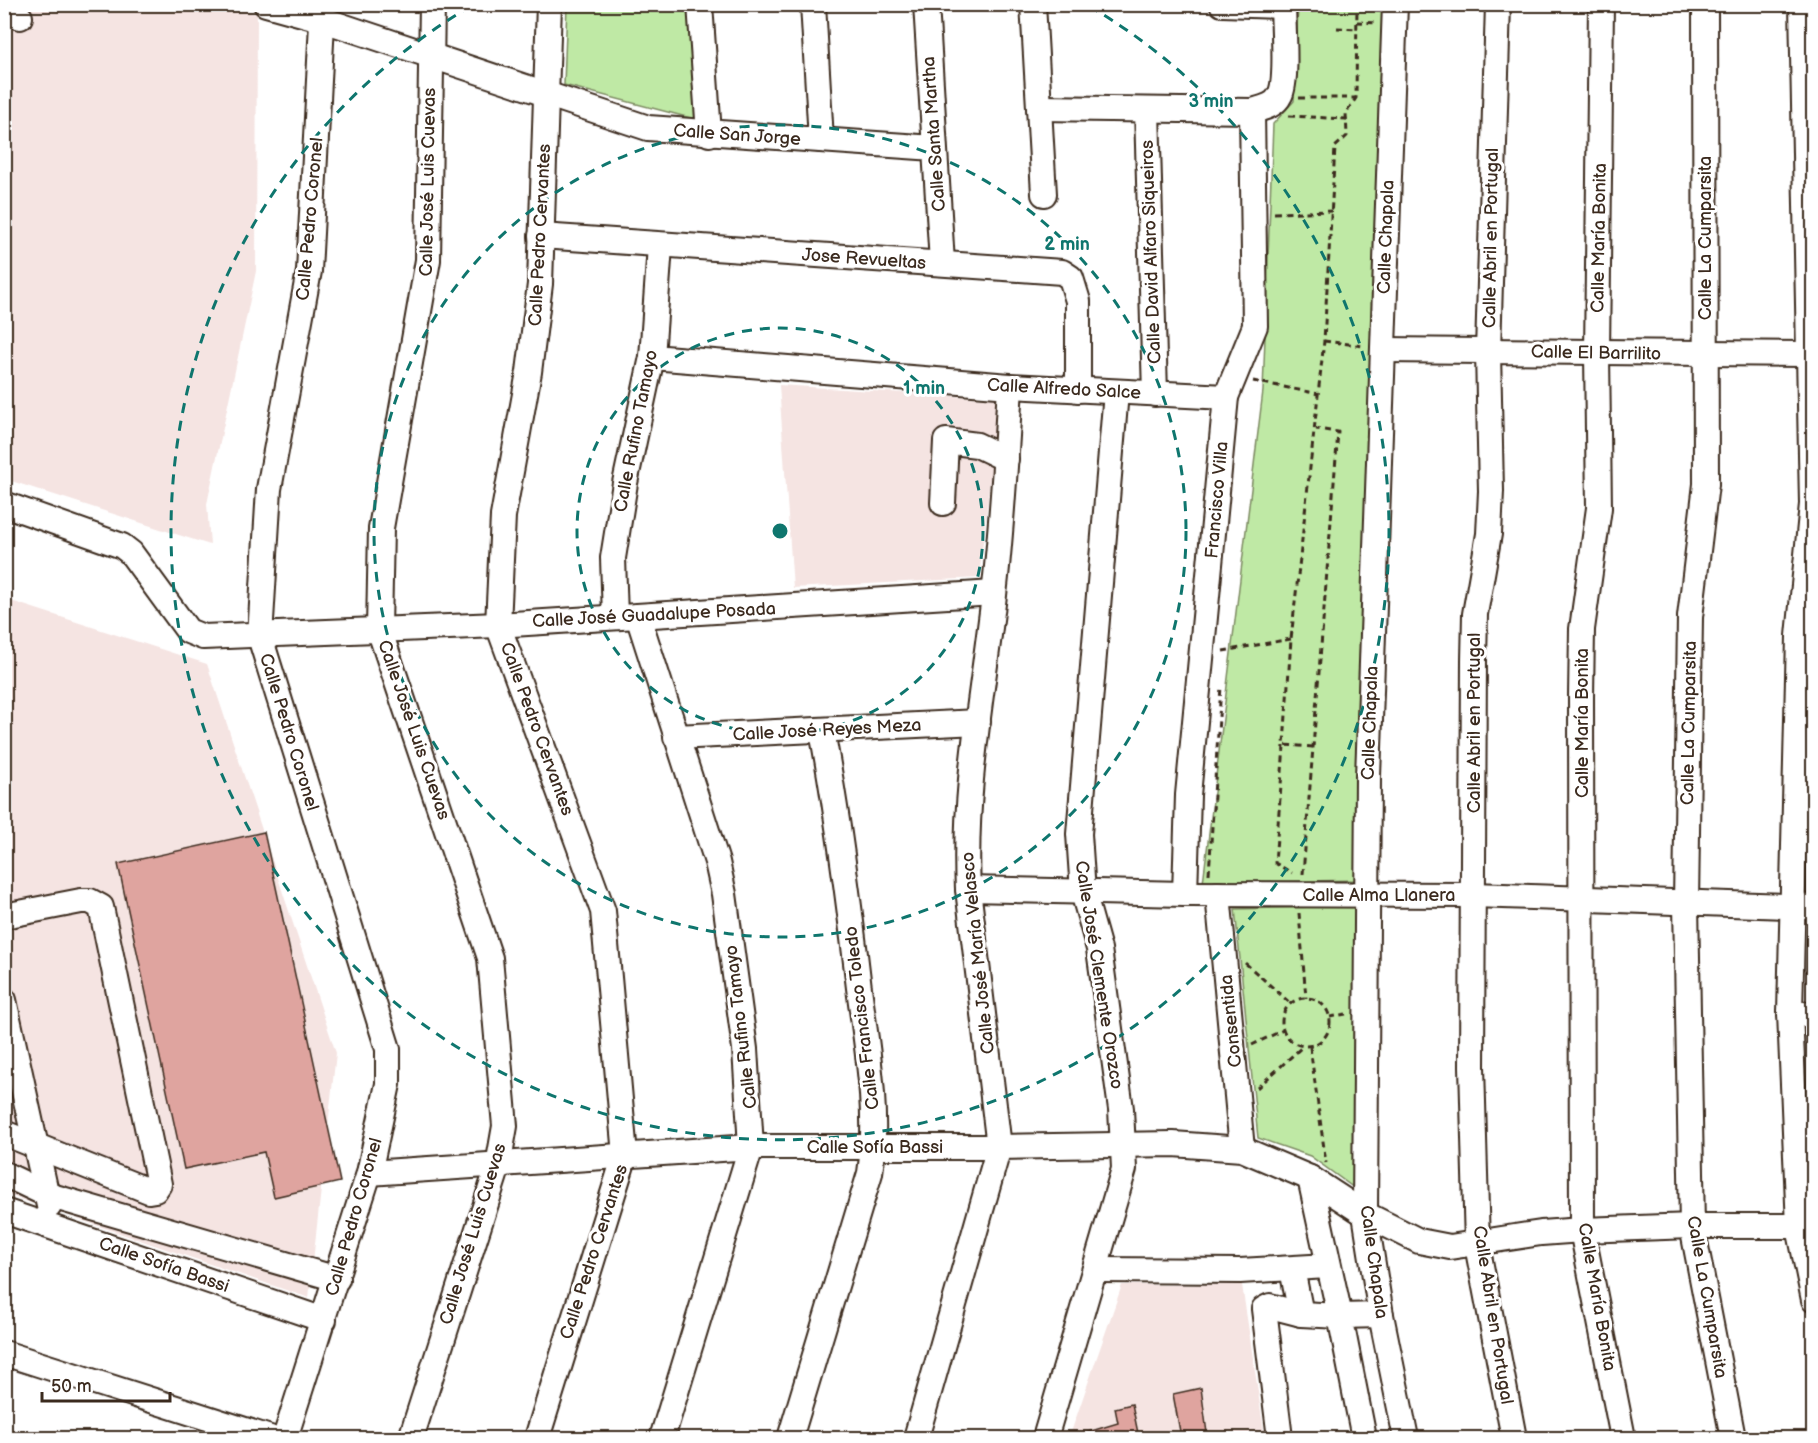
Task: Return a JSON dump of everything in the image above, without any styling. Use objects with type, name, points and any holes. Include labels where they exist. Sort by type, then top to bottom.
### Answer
[{"type":"street","name":"Calle San Jorge","points":[[267,4],[323,12],[431,56],[648,129],[709,135],[934,148]]},
{"type":"street","name":"Calle José Luis Cuevas","points":[[411,1438],[498,1166],[505,1126],[490,958],[379,629],[381,528],[428,260],[432,4]]},
{"type":"street","name":"Calle Pedro Cervantes","points":[[537,1438],[625,1155],[603,911],[498,625],[503,516],[536,326],[549,4]]},
{"type":"street","points":[[700,4],[709,135]]},
{"type":"street","points":[[813,4],[821,140]]},
{"type":"street","name":"Calle Santa Martha","points":[[926,4],[942,263]]},
{"type":"street","points":[[1033,4],[1044,194]]},
{"type":"street","points":[[1039,108],[1252,111],[1275,102],[1283,86],[1283,5],[1222,4]]},
{"type":"street","name":"Calle Chapala","points":[[1395,4],[1374,348],[1366,895],[1365,1214],[1381,1315],[1406,1438]]},
{"type":"street","name":"Calle Abril en Portugal","points":[[1498,4],[1488,352],[1491,491],[1489,534],[1475,614],[1472,1066],[1477,1245],[1514,1438]]},
{"type":"street","name":"Calle María Bonita","points":[[1602,4],[1597,354],[1599,508],[1582,629],[1582,1230],[1623,1438]]},
{"type":"street","name":"Calle La Cumparsita","points":[[1705,4],[1706,484],[1690,617],[1686,904],[1692,1226],[1733,1438]]},
{"type":"street","points":[[1802,4],[1809,163],[1813,504],[1799,636],[1802,1014],[1806,1226],[1814,1300]]},
{"type":"street","name":"Calle Pedro Coronel","points":[[285,1438],[369,1173],[388,1084],[388,1049],[260,637],[269,489],[309,271],[323,12]]},
{"type":"street","name":"Calle David Alfaro Siqueiros","points":[[1147,110],[1155,394]]},
{"type":"street","name":"Francisco Villa","points":[[1185,894],[1188,795],[1226,397],[1256,326],[1252,111]]},
{"type":"street","name":"Jose Revueltas","points":[[541,236],[1062,272],[1071,278],[1078,301],[1078,390]]},
{"type":"street","name":"Calle Rufino Tamayo","points":[[660,246],[652,357],[615,547],[626,616],[676,737],[717,862],[724,894],[745,1049],[752,1147],[662,1438]]},
{"type":"street","name":"Calle El Barrilito","points":[[1374,348],[1597,354],[1810,354]]},
{"type":"street","name":"Calle Alfredo Salce","points":[[652,357],[1010,386],[1226,397]]},
{"type":"street","name":"Calle José María Velasco","points":[[916,1438],[999,1147],[968,889],[968,804],[994,593],[1010,386]]},
{"type":"street","name":"Calle José Clemente Orozco","points":[[1045,1438],[1097,1270],[1124,1169],[1124,1145],[1099,949],[1083,892],[1078,834],[1116,392]]},
{"type":"street","points":[[943,503],[946,441],[977,446],[1006,459]]},
{"type":"street","name":"Calle José Guadalupe Posada","points":[[4,504],[122,546],[131,553],[193,634],[203,638],[498,625],[994,593]]},
{"type":"street","name":"Calle José Reyes Meza","points":[[676,737],[978,722]]},
{"type":"street","name":"Calle Francisco Toledo","points":[[790,1438],[870,1173],[874,1148],[874,1115],[862,1011],[835,800],[822,731]]},
{"type":"street","name":"Calle Alma Llanera","points":[[968,889],[1185,894],[1219,884],[1366,895],[1582,897],[1686,904],[1802,906]]},
{"type":"street","name":"Consentida","points":[[1219,884],[1242,1149]]},
{"type":"street","points":[[4,916],[81,901],[90,901],[101,907],[159,1184],[155,1190],[149,1191],[4,1133]]},
{"type":"street","points":[[4,1000],[48,1195],[51,1227]]},
{"type":"street","name":"Calle Sofía Bassi","points":[[369,1173],[752,1147],[874,1148],[1173,1144],[1242,1149],[1318,1166],[1365,1214],[1427,1243],[1450,1247],[1477,1245],[1541,1233],[1582,1230],[1692,1226],[1806,1226]]},
{"type":"street","points":[[1318,1166],[1328,1266],[1364,1438]]},
{"type":"street","points":[[4,1174],[48,1195],[337,1279]]},
{"type":"street","name":"Calle Sofía Bassi","points":[[4,1211],[324,1320]]},
{"type":"street","points":[[1097,1270],[1292,1269],[1328,1266]]},
{"type":"street","points":[[1292,1269],[1301,1314]]},
{"type":"street","points":[[1280,1438],[1264,1313],[1270,1306],[1301,1314],[1381,1315]]},
{"type":"street","points":[[4,1353],[270,1438]]},
{"type":"path","points":[[1316,429],[1338,432],[1303,880],[1275,862],[1291,639],[1324,341],[1335,147],[1347,136],[1346,113],[1356,98],[1358,4]]},
{"type":"path","points":[[1357,22],[1377,23]]},
{"type":"path","points":[[1337,28],[1357,29]]},
{"type":"path","points":[[1298,98],[1356,98]]},
{"type":"path","points":[[1284,115],[1348,119]]},
{"type":"path","points":[[1270,213],[1332,211]]},
{"type":"path","points":[[1324,341],[1374,348]]},
{"type":"path","points":[[1246,380],[1319,394]]},
{"type":"path","points":[[1224,639],[1223,651],[1291,639]]},
{"type":"path","points":[[1219,884],[1209,874],[1221,675]]},
{"type":"path","points":[[1284,746],[1313,747]]},
{"type":"path","points":[[1289,911],[1299,911],[1306,998]]},
{"type":"path","points":[[1245,974],[1244,962],[1290,1003]]},
{"type":"path","points":[[1306,998],[1321,1003],[1330,1017],[1328,1033],[1323,1039],[1310,1047],[1302,1047],[1288,1039],[1283,1030],[1282,1017],[1290,1003],[1306,998]]},
{"type":"path","points":[[1330,1017],[1356,1012]]},
{"type":"path","points":[[1252,1045],[1283,1030]]},
{"type":"path","points":[[1251,1033],[1253,1056]]},
{"type":"path","points":[[1256,1078],[1257,1089],[1302,1047]]},
{"type":"path","points":[[1310,1047],[1318,1166],[1335,1170]]},
{"type":"shaded area","points":[[222,4],[257,14],[256,271],[207,504],[210,545],[5,479],[5,5]]},
{"type":"shaded area","points":[[779,385],[999,399],[979,578],[793,588]]},
{"type":"shaded area","points":[[5,599],[207,664],[336,1053],[309,1298],[5,1194]]},
{"type":"shaded area","points":[[1122,1285],[1242,1285],[1265,1438],[1069,1438]]},
{"type":"green space","points":[[567,5],[694,5],[702,121],[564,85]]},
{"type":"green space","points":[[1298,5],[1392,5],[1362,880],[1203,883],[1263,391],[1273,124],[1294,101]]},
{"type":"green space","points":[[1362,906],[1361,1193],[1310,1156],[1258,1138],[1235,909]]},
{"type":"building","points":[[264,832],[340,1182],[274,1197],[264,1152],[184,1169],[118,864]]},
{"type":"building","points":[[1201,1388],[1207,1433],[1181,1437],[1173,1394]]},
{"type":"building","points":[[1132,1404],[1139,1438],[1079,1438],[1078,1435],[1118,1423],[1115,1408]]}]
